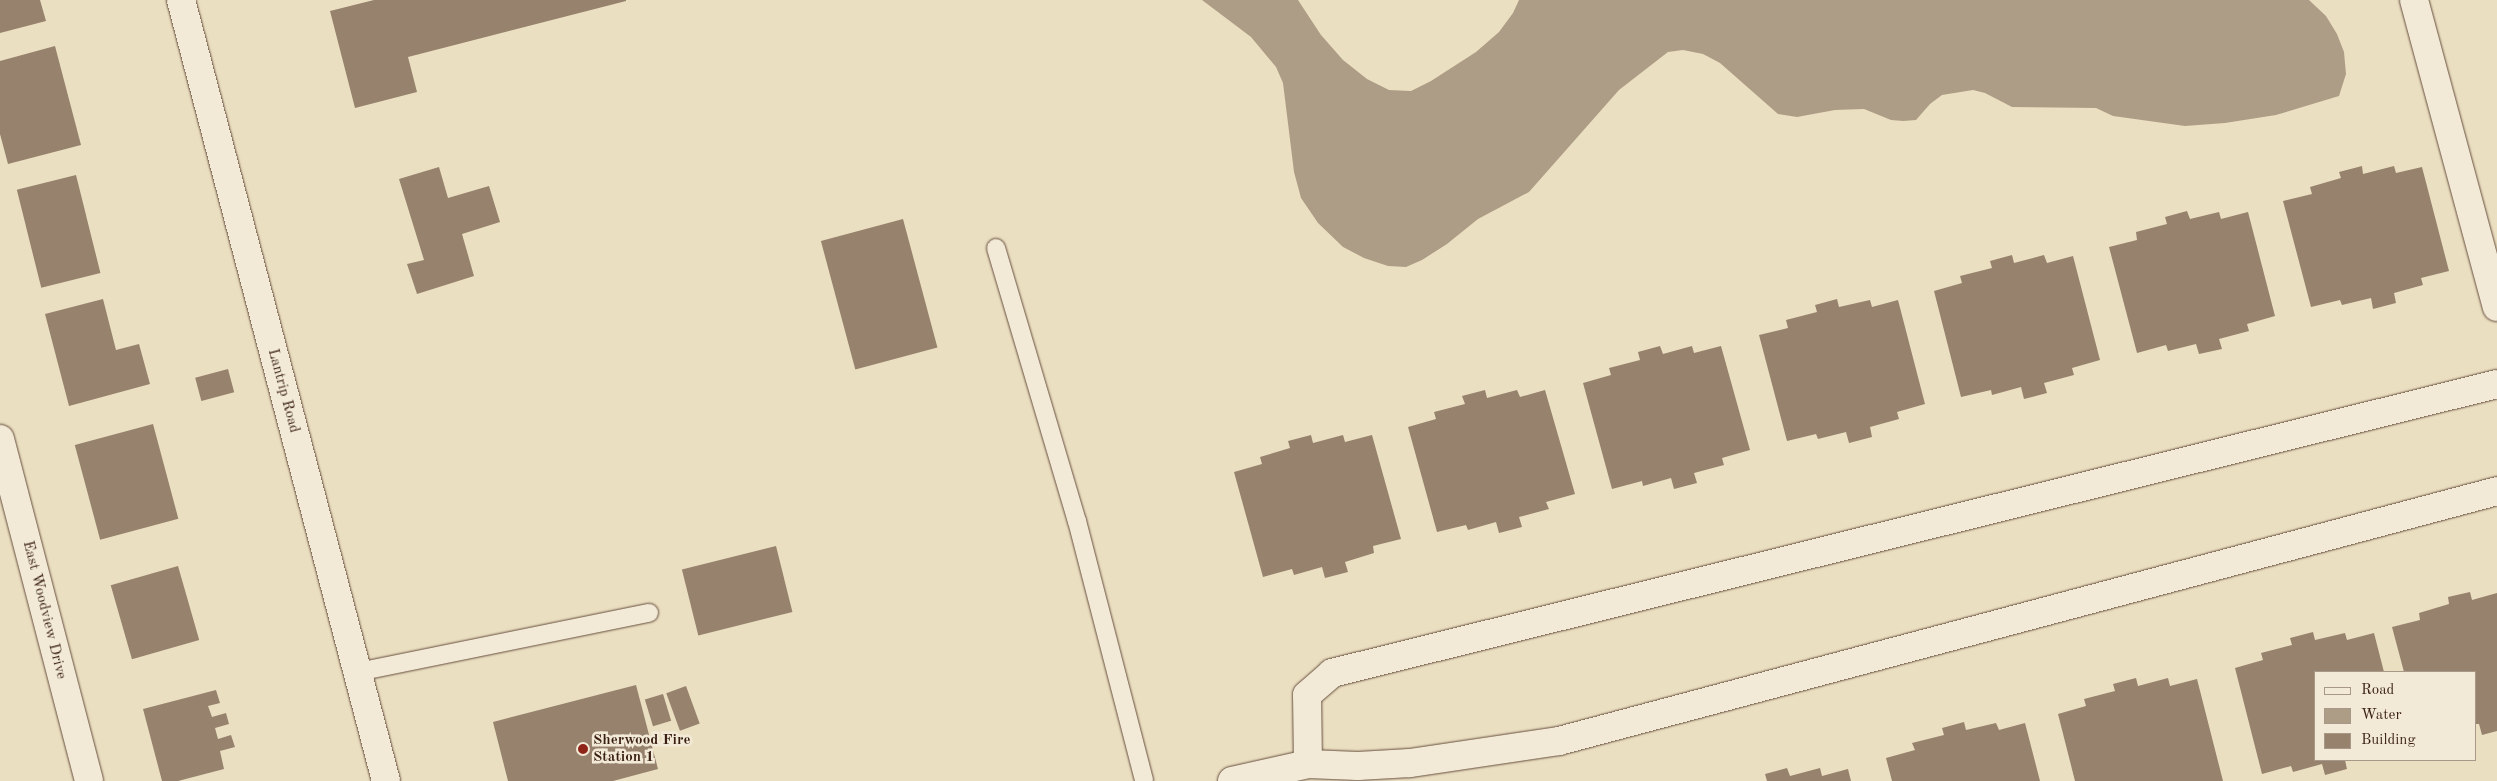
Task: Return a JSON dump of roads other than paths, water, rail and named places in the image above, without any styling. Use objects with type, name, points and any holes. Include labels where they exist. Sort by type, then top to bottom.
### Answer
[{"type":"street","name":"Lantrip Road","points":[[181,0],[386,781]]},
{"type":"street","points":[[2414,0],[2497,308]]},
{"type":"street","points":[[1308,764],[1307,695],[1332,673],[2497,384]]},
{"type":"street","name":"East Woodview Drive","points":[[0,439],[89,781]]},
{"type":"street","points":[[1232,781],[1308,764],[1358,766],[1410,763],[1559,741],[2497,491]]},
{"type":"lane","points":[[996,248],[1077,521],[1144,781]]},
{"type":"lane","points":[[358,672],[650,613]]},
{"type":"water","points":[[1202,0],[1298,0],[1321,35],[1343,60],[1367,79],[1389,90],[1411,91],[1431,81],[1476,52],[1499,32],[1513,13],[1519,0],[2309,0],[2326,16],[2337,34],[2344,52],[2346,74],[2339,96],[2276,115],[2225,123],[2185,126],[2113,116],[2096,108],[2012,107],[1985,93],[1973,90],[1942,95],[1930,104],[1916,120],[1903,121],[1891,120],[1864,109],[1835,110],[1797,117],[1778,114],[1720,63],[1703,54],[1683,50],[1668,52],[1619,90],[1529,192],[1478,219],[1447,244],[1422,260],[1406,267],[1388,266],[1364,258],[1343,247],[1318,223],[1301,198],[1294,172],[1283,83],[1276,67],[1251,37]]},
{"type":"place","name":"Sherwood Fire Station 1","points":[[583,749]]}]
